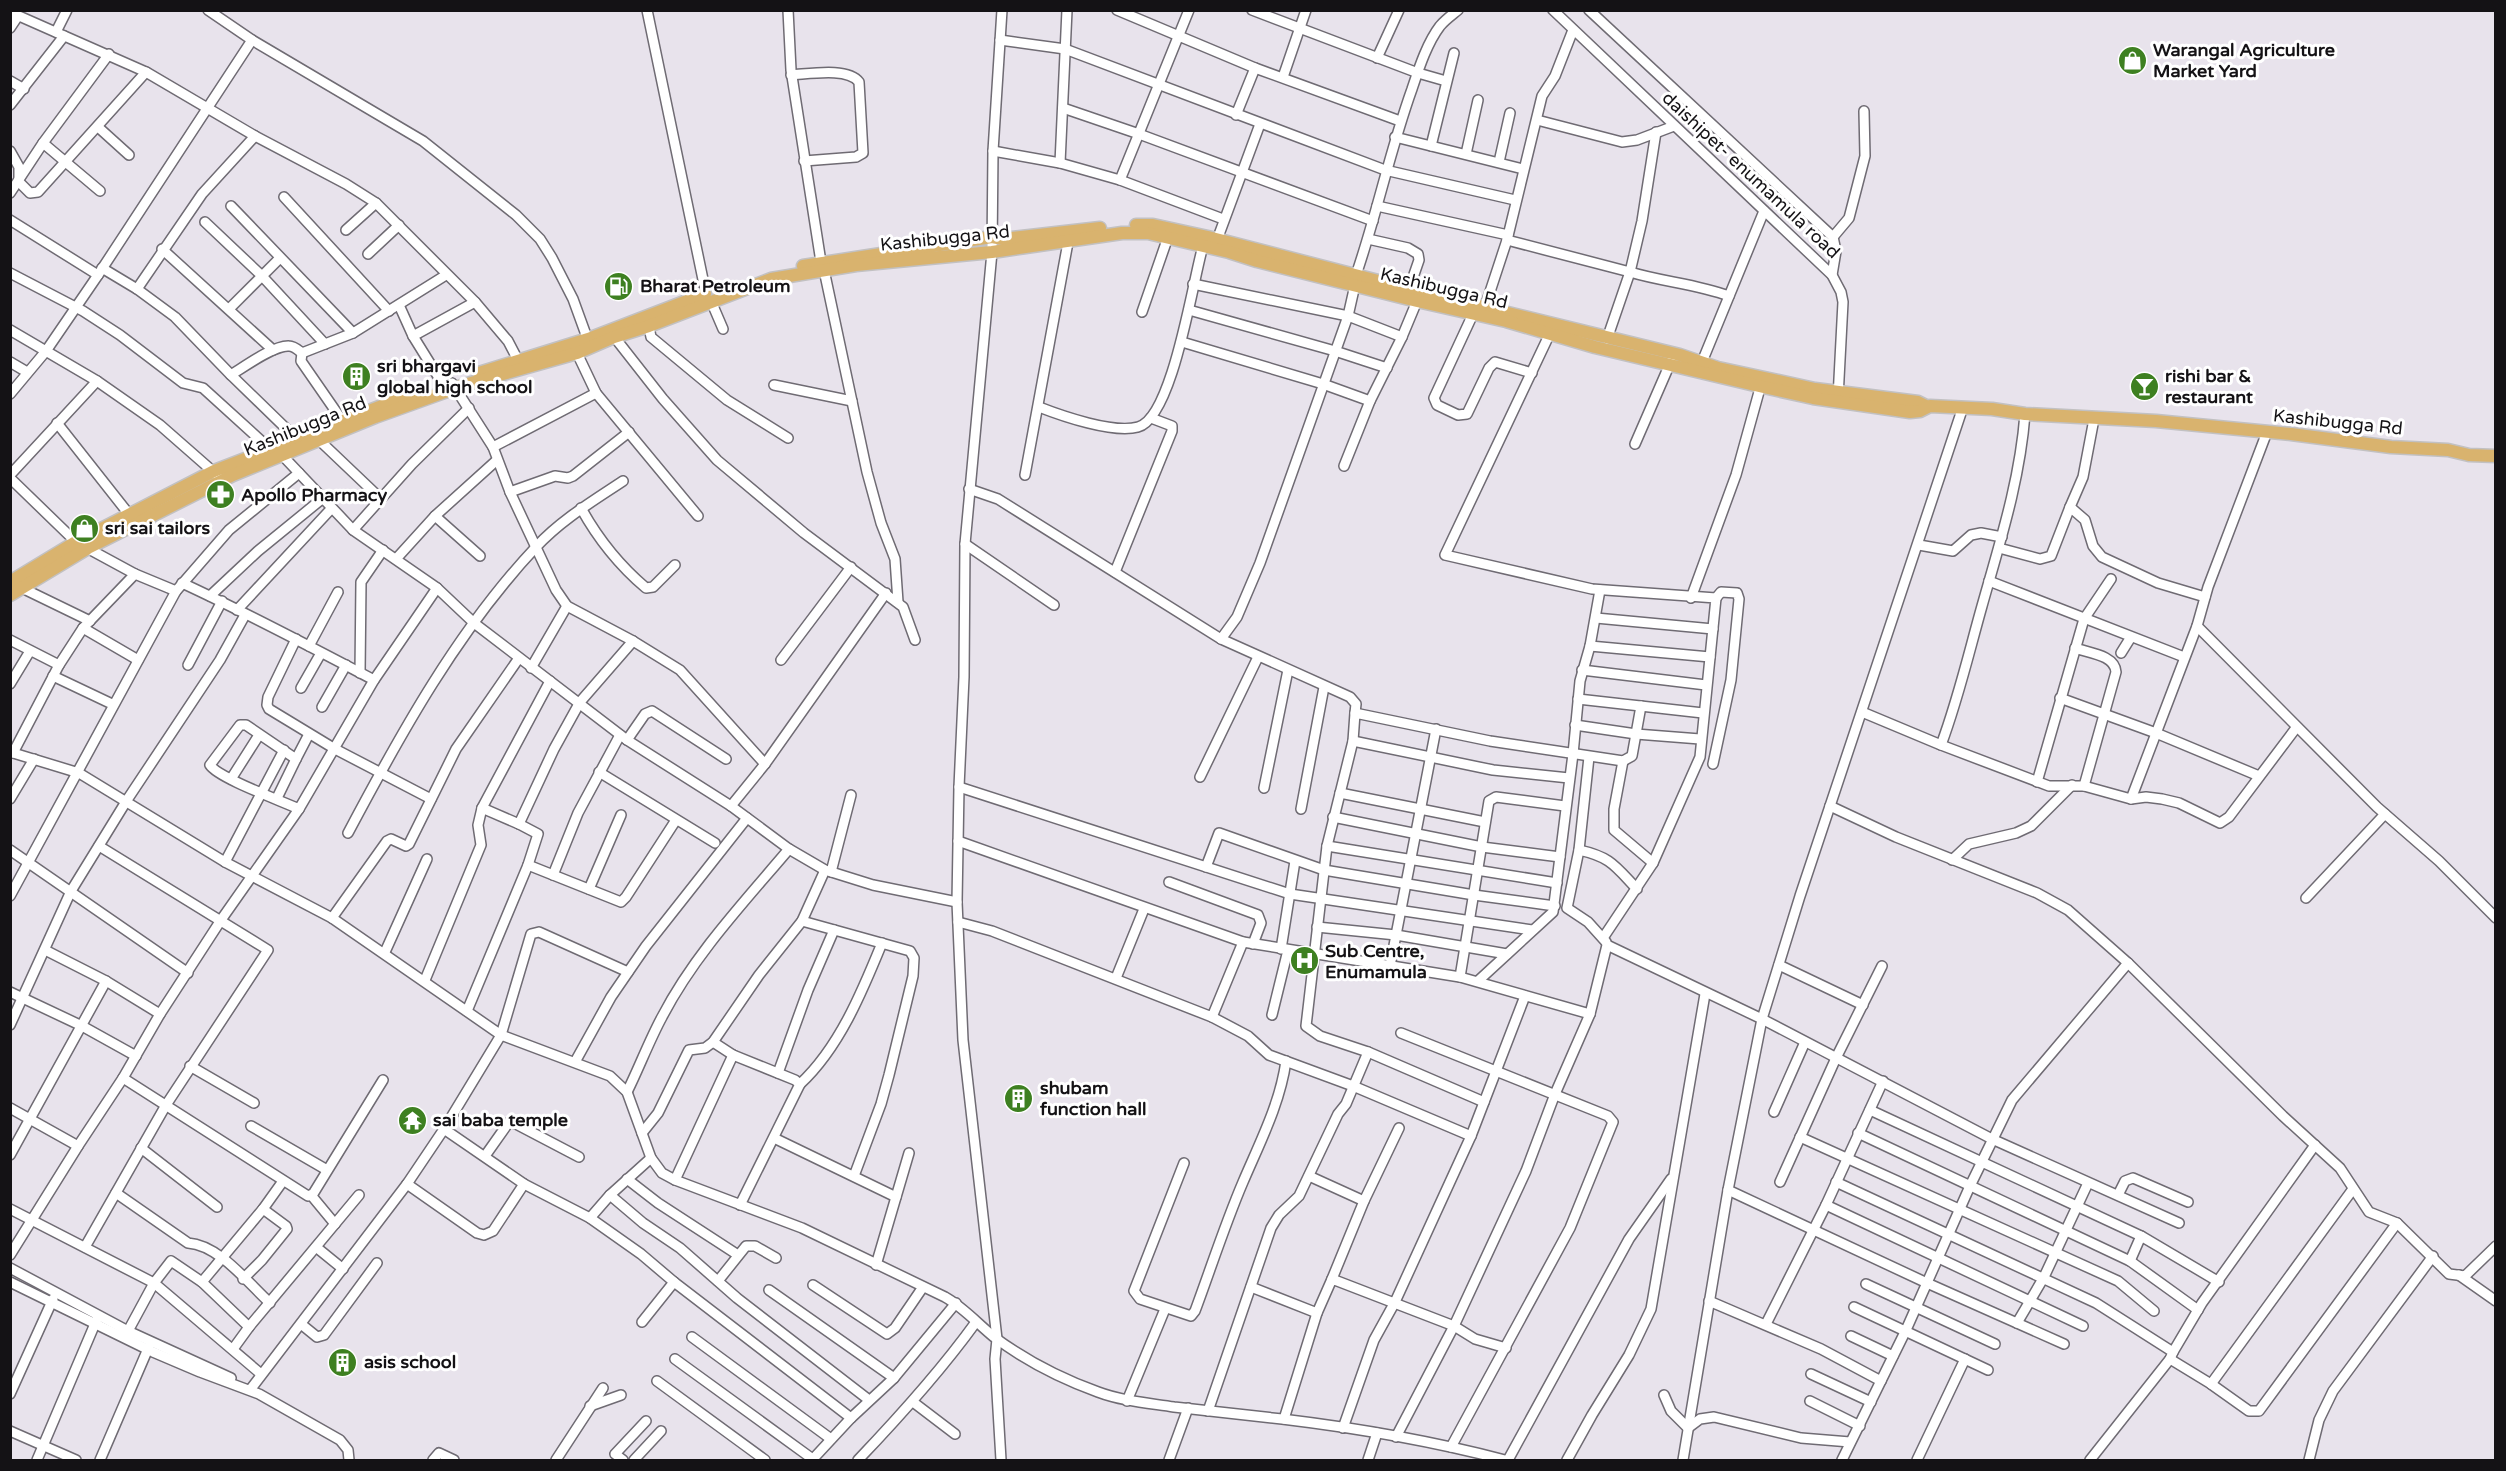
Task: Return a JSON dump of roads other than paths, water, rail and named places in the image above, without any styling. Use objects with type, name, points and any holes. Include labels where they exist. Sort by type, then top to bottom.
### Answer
[{"type":"main road","name":"Kashibugga Rd","points":[[10,595],[16,585],[76,542],[128,513],[217,476],[282,455],[301,442],[392,402],[589,343],[781,270],[992,252],[1126,225],[1153,225],[1217,240],[1355,280],[1417,301],[1607,339],[1672,359],[1814,394],[1918,402],[1926,406],[2156,422],[2324,437],[2391,447],[2448,450],[2469,455],[2496,456]]},
{"type":"main road","name":"Kashibugga Rd","points":[[823,266],[992,237],[1002,239],[1136,232],[1485,306],[1552,329],[1595,347],[1702,362],[1761,382]]},
{"type":"main road","name":"Kashibugga Rd","points":[[520,364],[577,353],[589,343]]},
{"type":"main road","name":"Kashibugga Rd","points":[[16,585],[269,448],[319,440],[345,424]]},
{"type":"street","points":[[10,105],[24,89],[60,34],[67,10]]},
{"type":"street","points":[[208,10],[252,40],[423,141],[516,215],[540,239],[552,258],[573,298],[589,343]]},
{"type":"street","points":[[647,10],[708,297],[723,329]]},
{"type":"street","points":[[788,10],[791,75],[823,266],[881,523],[896,559],[898,602]]},
{"type":"street","points":[[1001,1461],[995,1359],[997,1339],[963,1040],[957,902],[958,787],[964,677],[965,544],[983,372],[992,252],[993,151],[1002,10]]},
{"type":"street","points":[[1060,163],[1067,10]]},
{"type":"street","points":[[1117,10],[1129,13],[1256,68],[1400,121]]},
{"type":"street","points":[[1120,180],[1189,10]]},
{"type":"street","points":[[1252,10],[1377,58],[1446,81]]},
{"type":"street","points":[[1283,77],[1306,10]]},
{"type":"street","points":[[1377,58],[1399,10]]},
{"type":"street","points":[[1221,639],[1237,617],[1260,563],[1348,316],[1355,280],[1373,221],[1385,170],[1418,73],[1441,24],[1458,10]]},
{"type":"street","name":"daishipet- enumamula road","points":[[1553,10],[1832,275],[1841,292],[1843,302],[1838,397]]},
{"type":"street","points":[[1589,10],[1833,237],[1836,251],[1832,275]]},
{"type":"street","points":[[10,28],[13,13],[109,54],[146,72],[255,136],[346,184],[376,204],[399,225],[475,302],[508,341],[520,364]]},
{"type":"street","points":[[1485,306],[1508,238],[1515,200],[1542,96],[1555,76],[1573,30]]},
{"type":"street","points":[[10,394],[46,351],[209,109],[252,40]]},
{"type":"street","points":[[1000,40],[1065,50],[1385,170],[1515,200]]},
{"type":"street","points":[[1431,146],[1454,53]]},
{"type":"street","points":[[13,188],[43,143],[109,54]]},
{"type":"street","points":[[1236,115],[1256,68]]},
{"type":"street","points":[[13,188],[38,192],[146,72]]},
{"type":"street","points":[[791,75],[845,73],[859,82],[863,153],[856,157],[804,161]]},
{"type":"street","points":[[10,81],[24,89]]},
{"type":"street","points":[[1466,154],[1478,100]]},
{"type":"street","points":[[1063,108],[1373,221]]},
{"type":"street","points":[[1833,237],[1849,218],[1866,156],[1864,111]]},
{"type":"street","points":[[1499,162],[1510,113]]},
{"type":"street","points":[[1537,120],[1623,142],[1637,140],[1674,126]]},
{"type":"street","points":[[1217,240],[1260,124]]},
{"type":"street","points":[[98,127],[129,155]]},
{"type":"street","points":[[1607,339],[1630,272],[1644,210],[1656,132]]},
{"type":"street","points":[[137,289],[162,249],[202,194],[255,136]]},
{"type":"street","points":[[1395,137],[1523,169]]},
{"type":"street","points":[[43,143],[100,191]]},
{"type":"street","points":[[10,151],[19,167],[13,188]]},
{"type":"street","points":[[993,151],[1060,163],[1120,180],[1223,219]]},
{"type":"street","points":[[284,197],[389,310]]},
{"type":"street","points":[[346,231],[376,204]]},
{"type":"street","points":[[231,206],[353,333]]},
{"type":"street","points":[[1377,206],[1508,238],[1656,280],[1709,289],[1729,296]]},
{"type":"street","points":[[1702,362],[1764,211]]},
{"type":"street","points":[[10,220],[100,272],[137,289],[175,317],[301,442]]},
{"type":"street","points":[[205,222],[262,276],[325,344]]},
{"type":"street","points":[[368,254],[399,225]]},
{"type":"street","points":[[1025,475],[1069,236]]},
{"type":"street","points":[[1142,312],[1168,237]]},
{"type":"street","points":[[1368,239],[1408,248],[1418,254],[1419,260],[1409,290]]},
{"type":"street","points":[[1039,407],[1081,421],[1115,427],[1138,427],[1151,418],[1167,387],[1182,342],[1203,246]]},
{"type":"street","points":[[162,249],[273,351]]},
{"type":"street","points":[[229,309],[280,258]]},
{"type":"street","points":[[10,273],[74,307],[120,335],[183,383],[203,388],[269,448],[282,455],[353,530],[437,588],[474,623],[624,737],[731,806],[789,849],[828,871],[900,892],[957,902]]},
{"type":"street","points":[[231,375],[273,351],[289,346],[302,353],[353,333],[446,275]]},
{"type":"street","points":[[1193,284],[1348,316],[1402,337]]},
{"type":"street","points":[[1344,466],[1370,401],[1417,301]]},
{"type":"street","points":[[413,336],[475,302]]},
{"type":"street","points":[[399,305],[413,336],[469,408],[493,447],[510,492],[556,590],[567,606],[633,641],[680,670],[765,764]]},
{"type":"street","points":[[1189,310],[1387,368]]},
{"type":"street","points":[[1473,314],[1434,398],[1437,405],[1458,415],[1467,414],[1488,368],[1494,362],[1499,361],[1532,373]]},
{"type":"street","points":[[648,321],[651,337],[727,400],[788,438]]},
{"type":"street","points":[[1552,329],[1445,555],[1600,590],[1716,598]]},
{"type":"street","points":[[10,330],[97,381],[160,425],[217,476]]},
{"type":"street","points":[[611,333],[717,460],[804,533],[903,607],[915,640]]},
{"type":"street","points":[[1182,342],[1323,384],[1370,401]]},
{"type":"street","points":[[302,353],[301,361],[345,424]]},
{"type":"street","points":[[577,353],[596,393],[698,516]]},
{"type":"street","points":[[1635,444],[1672,359]]},
{"type":"street","points":[[10,362],[27,372]]},
{"type":"street","points":[[97,381],[10,476],[76,542],[135,574],[176,591]]},
{"type":"street","points":[[1691,598],[1736,476],[1761,382]]},
{"type":"street","points":[[774,385],[852,401]]},
{"type":"street","points":[[493,447],[596,393]]},
{"type":"street","points":[[1683,1461],[1728,1190],[1762,1019],[1830,806],[1963,407]]},
{"type":"street","points":[[353,530],[412,464],[469,408]]},
{"type":"street","points":[[1941,746],[1954,710],[2002,537],[2019,469],[2025,414]]},
{"type":"street","points":[[1115,572],[1172,431],[1172,426],[1168,423],[1151,418]]},
{"type":"street","points":[[1999,548],[2040,559],[2051,556],[2083,477],[2094,419]]},
{"type":"street","points":[[57,423],[128,513]]},
{"type":"street","points":[[510,492],[555,476],[573,476],[629,432]]},
{"type":"street","points":[[2131,799],[2267,432]]},
{"type":"street","points":[[319,440],[381,499]]},
{"type":"street","points":[[396,560],[435,516],[497,460]]},
{"type":"street","points":[[10,896],[79,773],[112,704],[176,591],[229,530],[299,473]]},
{"type":"street","points":[[348,832],[426,696],[474,623],[537,546],[581,508],[623,481]]},
{"type":"street","points":[[969,489],[998,499],[1221,639],[1354,700],[1353,741],[1327,846],[1306,1026],[1320,1035],[1368,1052],[1484,1102]]},
{"type":"street","points":[[210,596],[258,550],[323,498]]},
{"type":"street","points":[[2070,507],[2085,520],[2093,546],[2102,557],[2158,583],[2205,597]]},
{"type":"street","points":[[10,1025],[71,891],[127,800],[220,660],[241,613],[331,508]]},
{"type":"street","points":[[581,508],[590,524],[621,563],[645,588],[653,587],[675,565]]},
{"type":"street","points":[[435,516],[480,555]]},
{"type":"street","points":[[1919,544],[1953,551],[1971,535],[2002,537]]},
{"type":"street","points":[[965,544],[1054,605]]},
{"type":"street","points":[[360,673],[361,582],[383,550]]},
{"type":"street","points":[[781,660],[851,567]]},
{"type":"street","points":[[135,574],[87,624],[59,665],[12,752],[79,773],[127,800],[225,862],[332,918],[385,952],[501,1035],[610,1076],[627,1092],[651,1158],[662,1173],[740,1206],[802,1228],[956,1303],[997,1339],[1032,1361],[1096,1392],[1126,1401],[1284,1419],[1377,1433],[1451,1447],[1507,1461],[1629,1239],[1672,1177]]},
{"type":"street","points":[[2037,782],[2084,619],[2111,579]]},
{"type":"street","points":[[1989,581],[2184,657]]},
{"type":"street","points":[[182,583],[222,601],[241,613],[374,680]]},
{"type":"street","points":[[16,585],[87,624],[138,660]]},
{"type":"street","points":[[10,1256],[123,1078],[160,1014],[221,920],[254,877],[299,809],[374,680],[437,588]]},
{"type":"street","points":[[1478,981],[1553,912],[1555,906],[1582,670],[1590,646],[1600,590]]},
{"type":"street","points":[[309,646],[338,592]]},
{"type":"street","points":[[1396,1437],[1454,1326],[1526,1171],[1555,1094],[1590,1014],[1605,941],[1653,863],[1700,757],[1702,713],[1716,598],[1721,592],[1737,593],[1739,599],[1731,680],[1713,764]]},
{"type":"street","points":[[731,806],[765,764],[886,593]]},
{"type":"street","points":[[188,665],[222,601]]},
{"type":"street","points":[[531,668],[567,606]]},
{"type":"street","points":[[1596,618],[1713,628]]},
{"type":"street","points":[[2197,626],[2296,728],[2385,814],[2439,861],[2496,918]]},
{"type":"street","points":[[2121,653],[2131,637]]},
{"type":"street","points":[[296,639],[268,698],[267,705],[309,734],[431,800]]},
{"type":"street","points":[[10,640],[59,665]]},
{"type":"street","points":[[519,824],[554,749],[580,702],[633,641]]},
{"type":"street","points":[[1590,646],[1710,657]]},
{"type":"street","points":[[2075,648],[2109,659],[2115,666],[2116,672],[2084,786]]},
{"type":"street","points":[[10,684],[30,651]]},
{"type":"street","points":[[301,688],[321,653]]},
{"type":"street","points":[[1200,777],[1258,657]]},
{"type":"street","points":[[332,918],[387,841],[391,838],[406,846],[409,844],[456,749],[519,658]]},
{"type":"street","points":[[322,707],[346,665]]},
{"type":"street","points":[[1264,789],[1288,670]]},
{"type":"street","points":[[1582,670],[1706,685]]},
{"type":"street","points":[[53,676],[112,704]]},
{"type":"street","points":[[425,980],[481,845],[478,825],[482,808],[550,681]]},
{"type":"street","points":[[1301,809],[1324,687]]},
{"type":"street","points":[[2060,698],[2156,733],[2259,776]]},
{"type":"street","points":[[1578,699],[1702,713]]},
{"type":"street","points":[[1355,713],[1490,741],[1623,761],[1632,756],[1641,706]]},
{"type":"street","points":[[553,875],[578,813],[600,772],[624,737],[645,714],[651,711],[726,759]]},
{"type":"street","points":[[1862,712],[1941,746],[2049,786],[2084,786],[2131,799],[2146,797],[2162,799],[2179,803],[2220,822],[2229,817],[2296,728]]},
{"type":"street","points":[[296,759],[246,725],[240,725],[211,763],[214,770],[231,779],[299,809]]},
{"type":"street","points":[[1575,725],[1636,734],[1700,739]]},
{"type":"street","points":[[1390,966],[1436,729]]},
{"type":"street","points":[[277,798],[309,734]]},
{"type":"street","points":[[231,779],[259,735]]},
{"type":"street","points":[[1353,741],[1430,759],[1493,770],[1569,778]]},
{"type":"street","points":[[225,862],[264,792],[284,750]]},
{"type":"street","points":[[1589,757],[1580,850],[1568,908],[1588,922],[1605,941],[1705,994],[1762,1019],[1992,1139],[2179,1223]]},
{"type":"street","points":[[10,799],[34,759]]},
{"type":"street","points":[[1623,761],[1614,809],[1614,830],[1653,863]]},
{"type":"street","points":[[600,772],[715,843]]},
{"type":"street","points":[[1952,860],[1969,844],[2016,833],[2031,826],[2072,785]]},
{"type":"street","points":[[958,787],[1290,894],[1532,930]]},
{"type":"street","points":[[1340,793],[1485,822]]},
{"type":"street","points":[[642,1133],[658,1113],[688,1050],[705,1048],[713,1042],[759,975],[802,921],[828,871],[850,795]]},
{"type":"street","points":[[1460,977],[1489,801],[1496,797],[1566,806]]},
{"type":"street","points":[[1830,806],[1952,860],[2037,893],[2068,910],[2128,963],[2340,1168],[2368,1212],[2397,1223],[2449,1274],[2465,1276],[2496,1246]]},
{"type":"street","points":[[468,1011],[528,865],[538,834],[482,808]]},
{"type":"street","points":[[2306,898],[2385,814]]},
{"type":"street","points":[[589,889],[621,815]]},
{"type":"street","points":[[1333,817],[1482,848],[1560,857]]},
{"type":"street","points":[[575,1062],[611,997],[646,946],[747,818]]},
{"type":"street","points":[[528,865],[611,899],[624,900],[676,820]]},
{"type":"street","points":[[1206,867],[1219,833],[1324,870],[1474,896],[1555,906]]},
{"type":"street","points":[[958,841],[1144,909],[1248,943],[1460,977],[1590,1014]]},
{"type":"street","points":[[85,1247],[190,1066],[268,950],[99,846]]},
{"type":"street","points":[[1327,846],[1557,883]]},
{"type":"street","points":[[627,1092],[662,1017],[689,974],[739,908],[789,849]]},
{"type":"street","points":[[10,850],[188,973]]},
{"type":"street","points":[[1580,850],[1600,854],[1608,859],[1637,889]]},
{"type":"street","points":[[385,952],[427,859]]},
{"type":"street","points":[[1272,1015],[1285,949],[1295,861]]},
{"type":"street","points":[[1169,882],[1258,915],[1261,923],[1248,943],[1212,1017]]},
{"type":"street","points":[[1116,978],[1144,909]]},
{"type":"street","points":[[802,921],[910,951],[914,958],[913,976],[881,1104],[854,1176]]},
{"type":"street","points":[[958,921],[992,931],[1212,1017],[1248,1036],[1269,1055],[1353,1086],[1471,1136]]},
{"type":"street","points":[[1317,927],[1396,935],[1508,954]]},
{"type":"street","points":[[778,1073],[808,990],[834,930]]},
{"type":"street","points":[[254,1390],[261,1374],[344,1269],[407,1184],[444,1129],[501,1035],[530,938],[536,932],[574,946],[628,972]]},
{"type":"street","points":[[740,1206],[800,1084],[813,1072],[850,1012],[882,943]]},
{"type":"street","points":[[45,950],[106,981],[160,1014]]},
{"type":"street","points":[[1842,1461],[1917,1306],[1992,1139],[2018,1092],[2128,963]]},
{"type":"street","points":[[1779,965],[1863,1005]]},
{"type":"street","points":[[1780,1182],[1836,1058],[1882,966]]},
{"type":"street","points":[[10,1155],[106,981]]},
{"type":"street","points":[[10,992],[82,1026],[136,1056]]},
{"type":"street","points":[[1567,1461],[1629,1355],[1651,1309],[1705,994]]},
{"type":"street","points":[[1343,1428],[1374,1340],[1395,1302],[1471,1136],[1525,996]]},
{"type":"street","points":[[1401,1033],[1608,1116],[1613,1122],[1570,1228],[1451,1447]]},
{"type":"street","points":[[1774,1112],[1805,1041]]},
{"type":"street","points":[[713,1042],[733,1055],[800,1084]]},
{"type":"street","points":[[1208,1411],[1271,1228],[1279,1215],[1299,1196],[1368,1052]]},
{"type":"street","points":[[675,1180],[733,1055]]},
{"type":"street","points":[[1184,1162],[1134,1291],[1140,1299],[1191,1316],[1195,1311],[1243,1182],[1274,1110],[1283,1085],[1286,1061]]},
{"type":"street","points":[[190,1066],[254,1103]]},
{"type":"street","points":[[123,1078],[304,1195],[311,1195]]},
{"type":"street","points":[[311,1195],[383,1080]]},
{"type":"street","points":[[1766,1324],[1826,1204],[1883,1081]]},
{"type":"street","points":[[10,1108],[78,1146]]},
{"type":"street","points":[[1870,1110],[2141,1236],[2218,1282]]},
{"type":"street","points":[[486,1156],[509,1122],[579,1157]]},
{"type":"street","points":[[251,1126],[327,1170]]},
{"type":"street","points":[[1284,1419],[1317,1313],[1364,1201],[1399,1128]]},
{"type":"street","points":[[444,1129],[524,1184],[590,1218],[641,1254],[851,1418]]},
{"type":"street","points":[[1858,1133],[2130,1261],[2198,1310]]},
{"type":"street","points":[[1800,1137],[2118,1281],[2154,1311]]},
{"type":"street","points":[[774,1138],[896,1197]]},
{"type":"street","points":[[2090,1461],[2172,1356],[2198,1310],[2315,1145]]},
{"type":"street","points":[[141,1148],[217,1207]]},
{"type":"street","points":[[876,1265],[909,1153]]},
{"type":"street","points":[[590,1218],[610,1195],[651,1158]]},
{"type":"street","points":[[1309,1176],[1364,1201]]},
{"type":"street","points":[[2118,1195],[2125,1181],[2133,1178],[2188,1202]]},
{"type":"street","points":[[627,1179],[658,1203],[738,1255]]},
{"type":"street","points":[[202,1282],[263,1209],[283,1181]]},
{"type":"street","points":[[1836,1182],[2096,1303],[2249,1411],[2259,1411],[2397,1223]]},
{"type":"street","points":[[2017,1323],[2044,1277],[2088,1183]]},
{"type":"street","points":[[407,1184],[477,1233],[484,1235],[493,1231],[524,1184]]},
{"type":"street","points":[[1728,1190],[2064,1344]]},
{"type":"street","points":[[2211,1384],[2353,1190]]},
{"type":"street","points":[[116,1193],[188,1243],[199,1244],[223,1258],[270,1303]]},
{"type":"street","points":[[311,1195],[335,1224]]},
{"type":"street","points":[[233,1349],[249,1326],[359,1195]]},
{"type":"street","points":[[610,1195],[643,1223],[680,1248],[718,1281],[869,1400]]},
{"type":"street","points":[[1826,1204],[2083,1326]]},
{"type":"street","points":[[10,1209],[154,1283],[261,1374]]},
{"type":"street","points":[[243,1279],[287,1229],[263,1209]]},
{"type":"street","points":[[2130,1261],[2141,1236]]},
{"type":"street","points":[[718,1281],[738,1255],[750,1245],[776,1258]]},
{"type":"street","points":[[316,1247],[344,1269]]},
{"type":"street","points":[[2309,1461],[2319,1420],[2333,1391],[2433,1256]]},
{"type":"street","points":[[128,1331],[154,1283],[171,1261],[202,1282],[249,1326]]},
{"type":"street","points":[[301,1324],[317,1337],[324,1335],[377,1263]]},
{"type":"street","points":[[10,1268],[100,1315],[152,1347]]},
{"type":"street","points":[[2457,1274],[2496,1301]]},
{"type":"street","points":[[1332,1279],[1454,1326],[1475,1339],[1506,1348]]},
{"type":"street","points":[[10,1282],[97,1326],[254,1390],[340,1440],[348,1450],[349,1461]]},
{"type":"street","points":[[642,1322],[674,1282]]},
{"type":"street","points":[[1866,1284],[1995,1344]]},
{"type":"street","points":[[813,1285],[887,1334],[895,1328],[923,1287]]},
{"type":"street","points":[[1251,1287],[1317,1313]]},
{"type":"street","points":[[10,1381],[55,1290]]},
{"type":"street","points":[[769,1290],[894,1378]]},
{"type":"street","points":[[10,1394],[48,1301]]},
{"type":"street","points":[[1709,1302],[1821,1349],[1881,1381]]},
{"type":"street","points":[[675,1359],[813,1460],[851,1418],[894,1378],[956,1303]]},
{"type":"street","points":[[1854,1307],[1988,1370]]},
{"type":"street","points":[[1126,1401],[1165,1309]]},
{"type":"street","points":[[37,1461],[45,1452],[100,1315]]},
{"type":"street","points":[[858,1461],[946,1364],[976,1322]]},
{"type":"street","points":[[1851,1336],[1893,1356]]},
{"type":"street","points":[[692,1337],[831,1439]]},
{"type":"street","points":[[100,1461],[152,1347]]},
{"type":"street","points":[[105,1461],[152,1347]]},
{"type":"street","points":[[1917,1461],[1965,1359]]},
{"type":"street","points":[[1811,1374],[1871,1402]]},
{"type":"street","points":[[657,1382],[765,1461]]},
{"type":"street","points":[[556,1461],[603,1388]]},
{"type":"street","points":[[591,1406],[621,1395]]},
{"type":"street","points":[[1664,1395],[1671,1411],[1688,1428]]},
{"type":"street","points":[[1810,1401],[1860,1426]]},
{"type":"street","points":[[913,1402],[955,1434]]},
{"type":"street","points":[[1169,1461],[1188,1408]]},
{"type":"street","points":[[1688,1428],[1700,1419],[1714,1417],[1801,1438],[1850,1442]]},
{"type":"street","points":[[616,1458],[646,1421]]},
{"type":"street","points":[[10,1431],[45,1452],[76,1461]]},
{"type":"street","points":[[634,1461],[661,1431]]},
{"type":"street","points":[[1368,1461],[1377,1433]]},
{"type":"street","points":[[10,1437],[65,1461]]},
{"type":"street","points":[[433,1461],[439,1454],[454,1461]]},
{"type":"place","name":"Warangal Agriculture Market Yard","points":[[2132,60]]},
{"type":"place","name":"Bharat Petroleum","points":[[619,286]]},
{"type":"place","name":"sri bhargavi global high school","points":[[356,376]]},
{"type":"place","name":"rishi bar & restaurant","points":[[2144,386]]},
{"type":"place","name":"Apollo Pharmacy","points":[[220,495]]},
{"type":"place","name":"sri sai tailors","points":[[84,528]]},
{"type":"place","name":"Sub Centre, Enumamula","points":[[1304,961]]},
{"type":"place","name":"shubam function hall","points":[[1019,1098]]},
{"type":"place","name":"sai baba temple","points":[[412,1120]]},
{"type":"place","name":"asis school","points":[[343,1362]]}]
